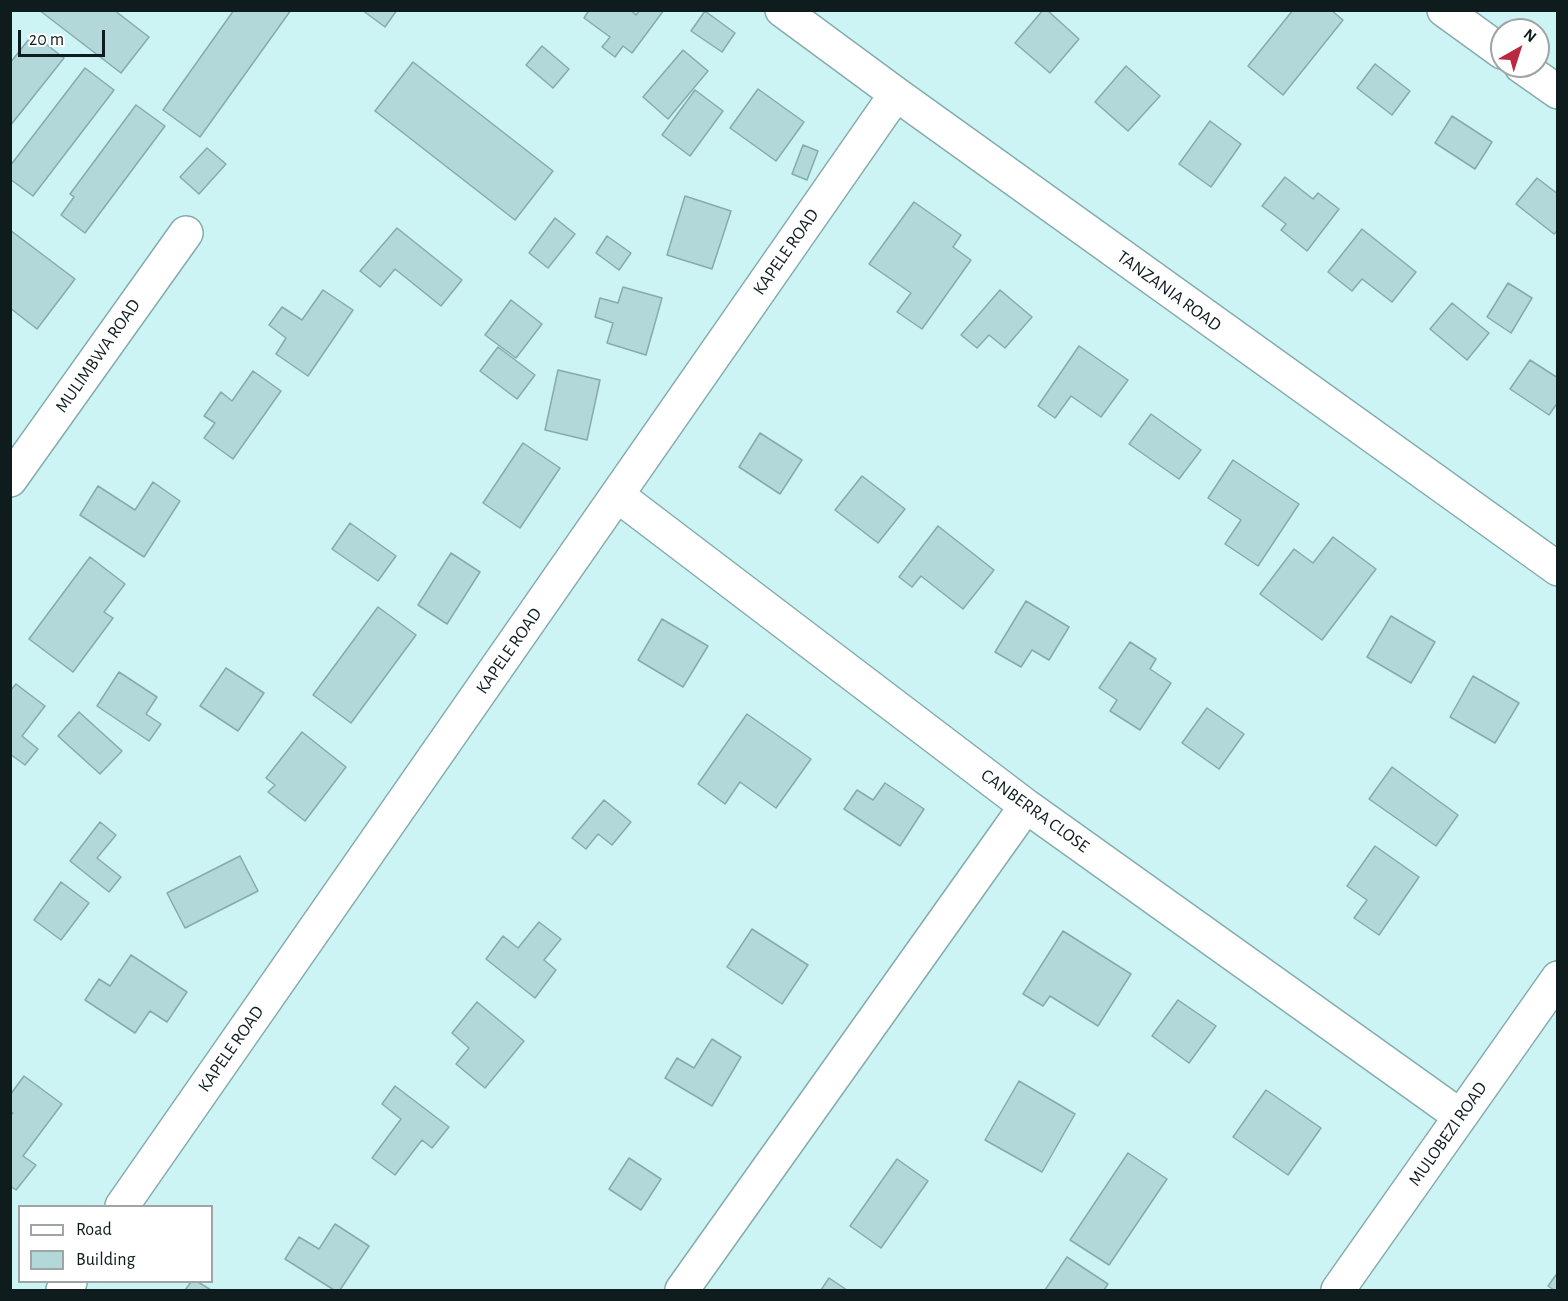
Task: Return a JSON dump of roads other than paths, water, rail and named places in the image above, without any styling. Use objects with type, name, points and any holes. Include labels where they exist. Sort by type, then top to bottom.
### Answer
[{"type":"street","name":"TANZANIA ROAD","points":[[782,10],[1557,569]]},
{"type":"street","points":[[1444,10],[1490,43]]},
{"type":"street","points":[[1538,78],[1557,92]]},
{"type":"street","name":"KAPELE ROAD","points":[[123,1205],[896,94]]},
{"type":"street","name":"MULIMBWA ROAD","points":[[10,480],[186,233]]},
{"type":"street","name":"CANBERRA CLOSE","points":[[617,495],[1026,806],[1460,1116]]},
{"type":"street","points":[[682,1290],[1026,806]]},
{"type":"street","name":"MULOBEZI ROAD","points":[[1338,1290],[1557,978]]}]
